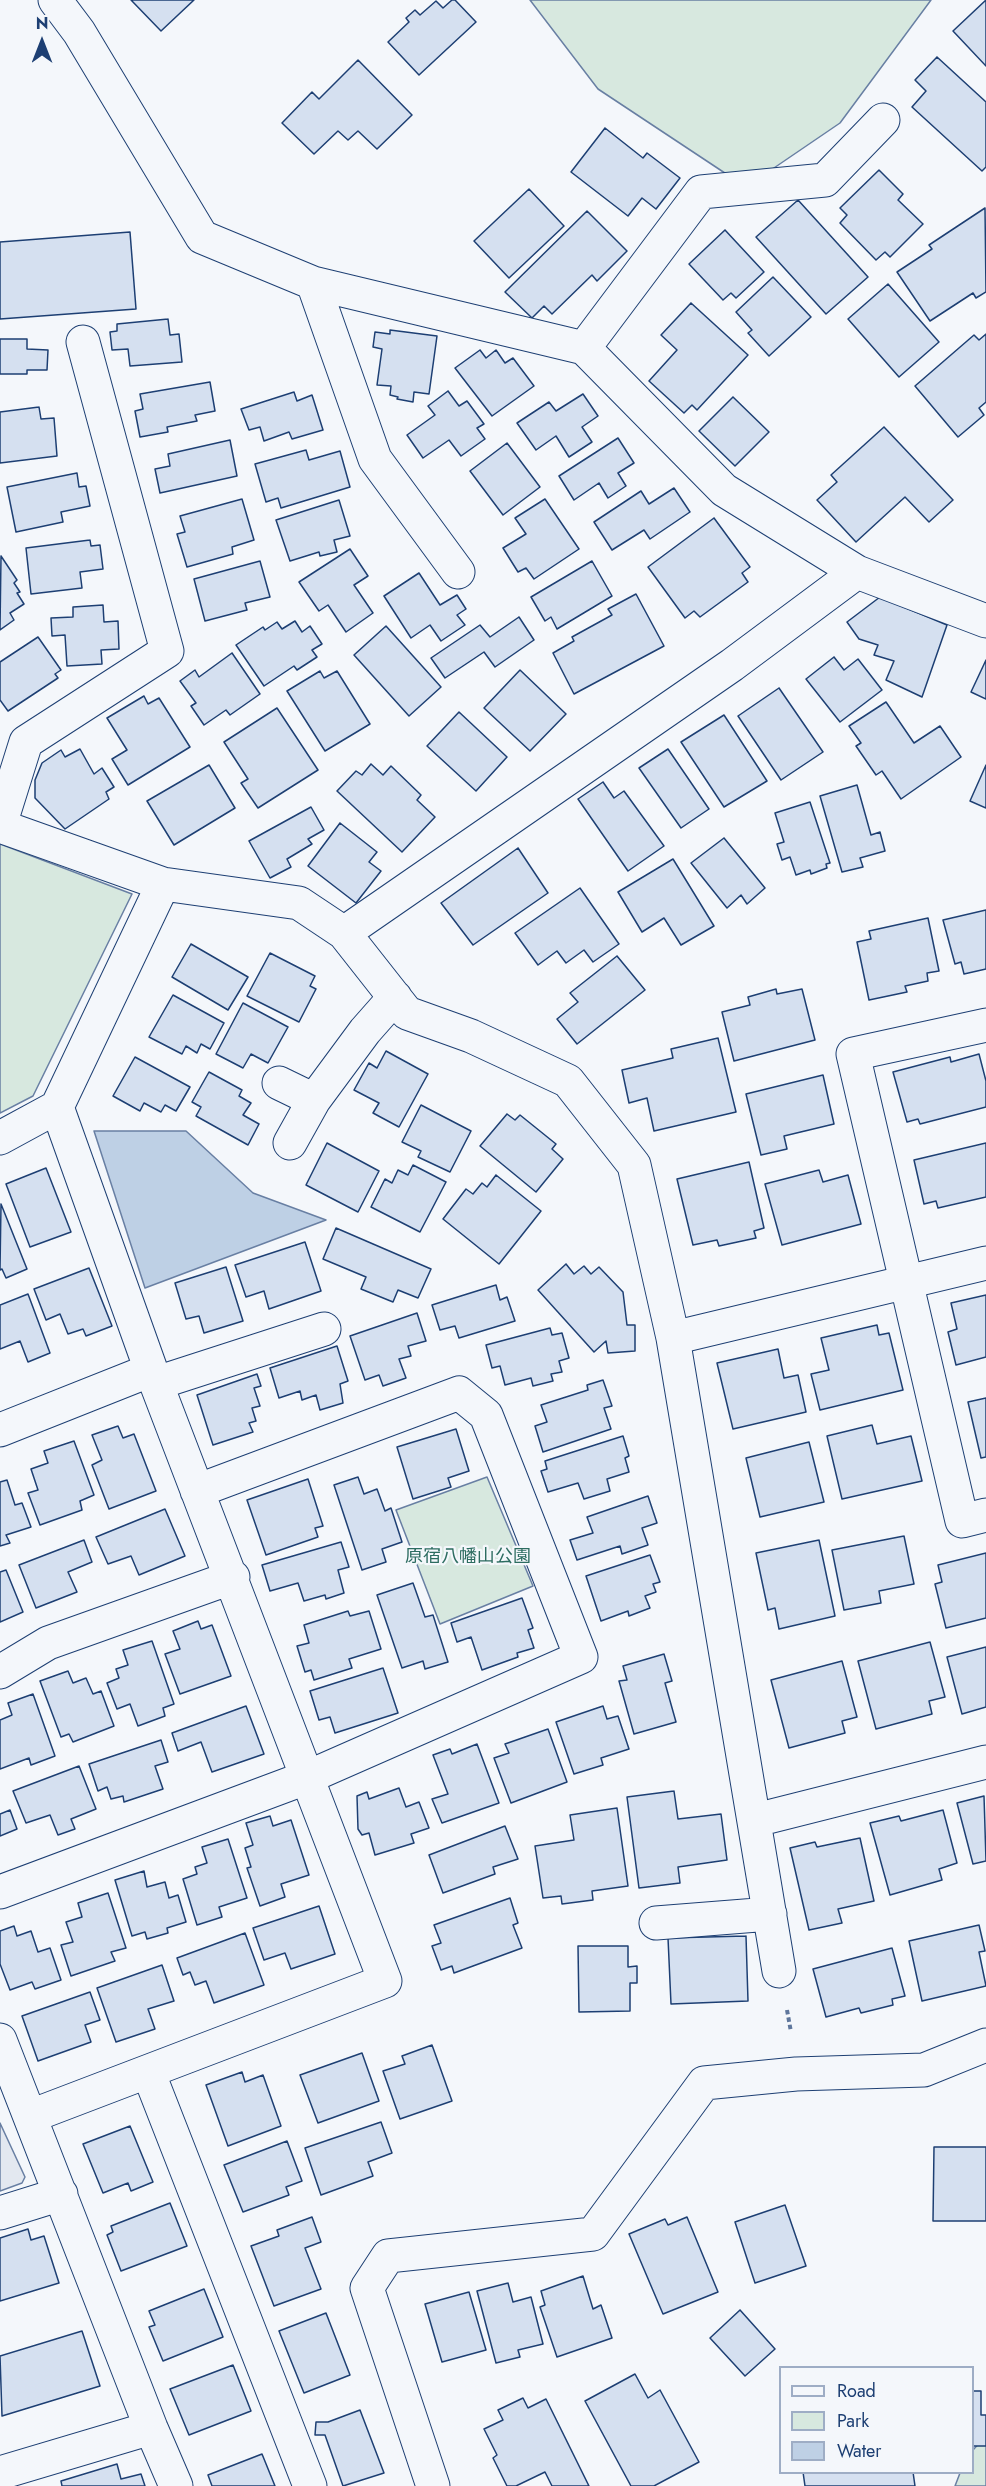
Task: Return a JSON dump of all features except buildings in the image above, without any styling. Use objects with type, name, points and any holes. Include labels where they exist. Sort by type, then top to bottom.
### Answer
[{"type":"street","points":[[55,0],[79,32],[202,237],[313,283],[584,348],[724,490],[857,572],[986,621]]},
{"type":"street","points":[[584,348],[701,192],[825,180],[883,120]]},
{"type":"street","points":[[313,283],[375,459],[458,572]]},
{"type":"street","points":[[83,342],[166,651],[26,742],[0,825],[163,884],[299,903],[344,933],[407,1013],[471,1036],[568,1081],[634,1165],[674,1338],[756,1820],[778,1971]]},
{"type":"street","points":[[344,933],[732,666],[857,572]]},
{"type":"street","points":[[0,1138],[57,1107],[163,884]]},
{"type":"street","points":[[290,1143],[314,1100],[365,1031],[395,998]]},
{"type":"street","points":[[986,1025],[853,1054],[962,1521],[986,1515]]},
{"type":"street","points":[[279,1083],[314,1100]]},
{"type":"street","points":[[31,2116],[149,2074],[385,1981],[233,1577],[197,1491],[57,1107]]},
{"type":"street","points":[[674,1338],[986,1263]]},
{"type":"street","points":[[0,1430],[154,1376],[324,1329]]},
{"type":"street","points":[[0,1892],[308,1777],[581,1657],[486,1415],[459,1393],[197,1491]]},
{"type":"street","points":[[0,1672],[48,1643],[233,1577]]},
{"type":"street","points":[[756,1820],[986,1762]]},
{"type":"street","points":[[656,1923],[770,1914]]},
{"type":"street","points":[[0,2040],[62,2194],[151,2428],[176,2486]]},
{"type":"street","points":[[433,2486],[367,2288],[388,2256],[593,2234],[704,2083],[796,2074],[924,2070],[986,2045]]},
{"type":"street","points":[[149,2074],[310,2486]]},
{"type":"street","points":[[0,2213],[62,2194]]},
{"type":"street","points":[[0,2473],[151,2428]]},
{"type":"path","points":[[778,1971],[790,2020],[796,2074]]},
{"type":"green space","points":[[530,0],[931,0],[840,123],[746,187],[598,89]]},
{"type":"green space","points":[[0,844],[132,894],[33,1096],[0,1113]]},
{"type":"green space","name":"原宿八幡山公園","points":[[487,1477],[533,1586],[440,1624],[396,1510]]},
{"type":"green space","points":[[986,2436],[986,2486],[955,2486],[960,2474],[974,2474],[974,2449]]},
{"type":"shaded area","points":[[0,2123],[25,2177],[22,2183],[0,2191]]},
{"type":"water","points":[[94,1131],[186,1131],[253,1193],[326,1220],[145,1288]]}]
